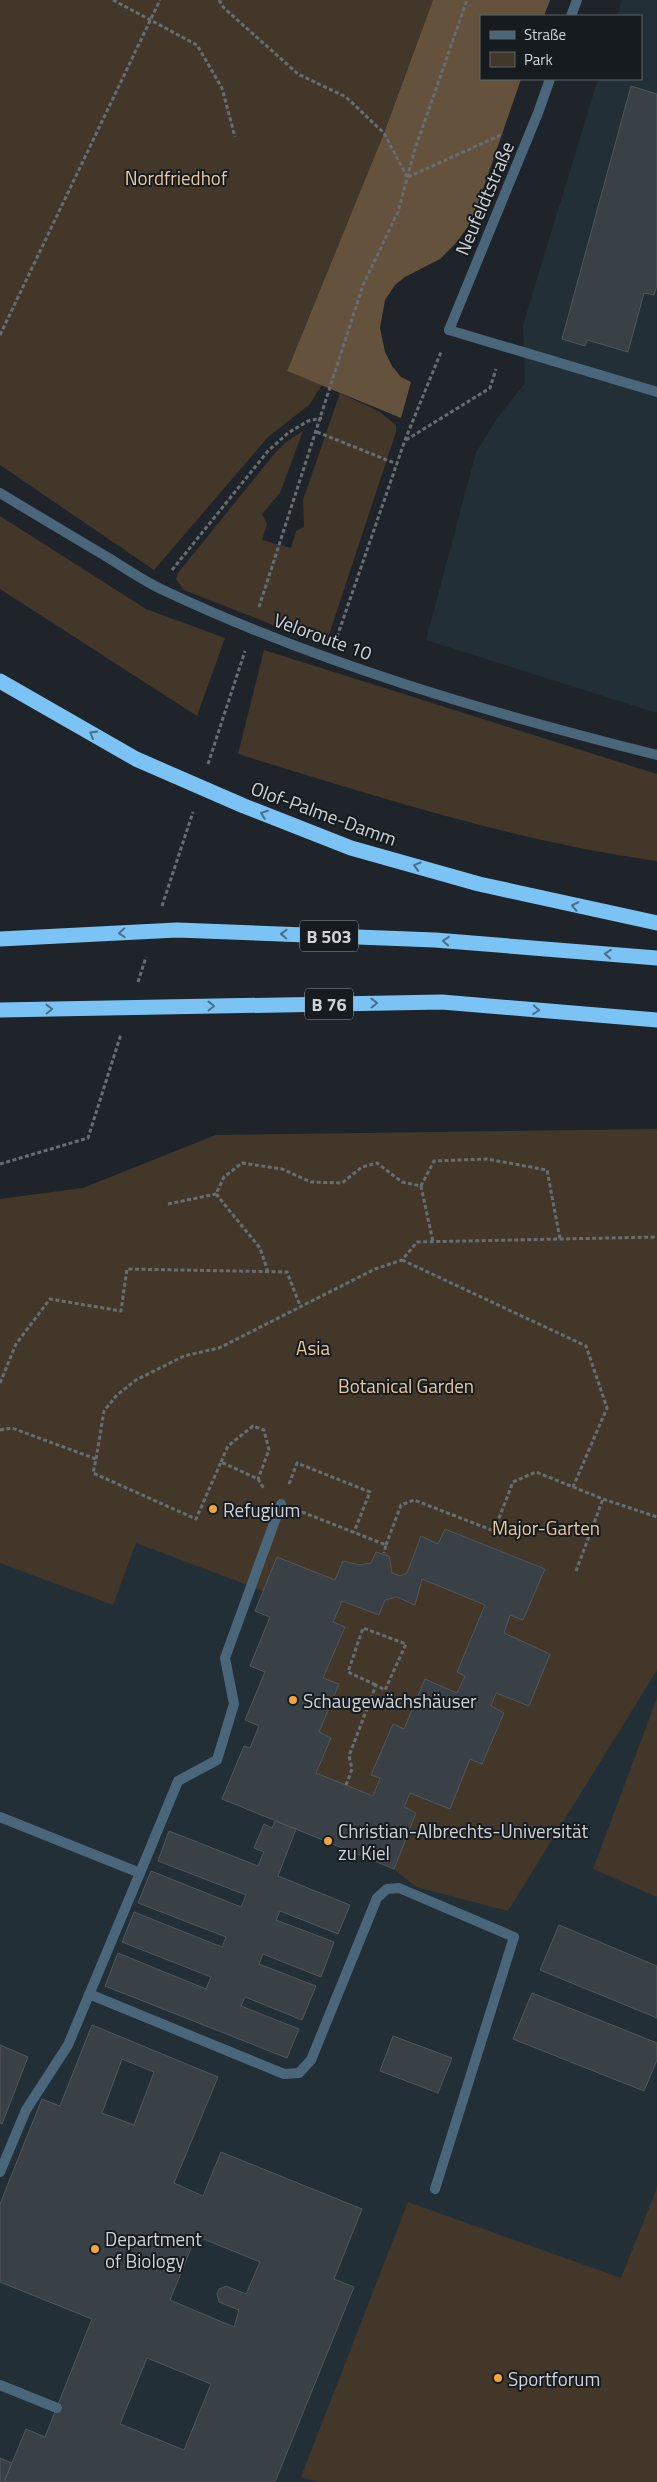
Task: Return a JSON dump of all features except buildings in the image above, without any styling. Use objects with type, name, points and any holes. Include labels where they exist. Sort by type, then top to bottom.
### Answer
[{"type":"highway","name":"Olof-Palme-Damm","points":[[0,681],[136,758],[244,806],[351,848],[479,884],[657,923]]},
{"type":"highway","name":"B 503","points":[[0,939],[177,930],[435,940],[657,958]]},
{"type":"highway","name":"B 76","points":[[0,1010],[442,1002],[657,1020]]},
{"type":"street","points":[[571,15],[577,0]]},
{"type":"street","name":"Neufeldtstraße","points":[[449,330],[536,119],[550,80]]},
{"type":"street","points":[[449,330],[657,392]]},
{"type":"street","name":"Veloroute 10","points":[[0,493],[161,589],[266,634],[330,659],[566,733],[657,755]]},
{"type":"street","points":[[0,2172],[26,2110],[68,2046],[178,1781],[217,1760],[234,1704],[225,1658],[281,1504]]},
{"type":"street","points":[[0,1817],[140,1873]]},
{"type":"street","points":[[90,1994],[284,2074],[299,2073],[311,2060],[377,1898],[387,1889],[399,1888],[514,1937],[435,2189]]},
{"type":"street","points":[[0,2386],[57,2408]]},
{"type":"path","points":[[113,0],[151,18],[197,45],[222,88],[234,136]]},
{"type":"path","points":[[0,335],[160,0]]},
{"type":"path","points":[[219,0],[224,8],[298,74],[346,97],[384,133],[408,178]]},
{"type":"path","points":[[257,615],[322,418],[363,285],[398,212],[415,149],[466,0]]},
{"type":"path","points":[[408,178],[536,119]]},
{"type":"path","points":[[330,659],[405,440],[449,330]]},
{"type":"path","points":[[405,440],[490,388],[503,346]]},
{"type":"path","points":[[161,589],[167,575],[268,451],[288,433],[308,420],[322,418]]},
{"type":"path","points":[[317,432],[397,464]]},
{"type":"path","points":[[208,767],[247,643]]},
{"type":"path","points":[[161,910],[195,805]]},
{"type":"path","points":[[137,986],[149,948]]},
{"type":"path","points":[[0,1164],[88,1138],[121,1033]]},
{"type":"path","points":[[432,1242],[421,1186],[434,1161],[488,1159],[547,1170],[560,1239]]},
{"type":"path","points":[[216,1194],[224,1177],[242,1163],[282,1168],[311,1182],[342,1183],[362,1168],[377,1163],[402,1182],[421,1186]]},
{"type":"path","points":[[168,1204],[216,1194]]},
{"type":"path","points":[[216,1194],[260,1248],[268,1272]]},
{"type":"path","points":[[258,1479],[269,1450],[264,1430],[252,1426],[228,1446],[196,1519],[94,1473],[104,1411],[117,1395],[136,1380],[184,1356],[219,1348],[375,1269],[402,1260],[417,1242],[657,1237]]},
{"type":"path","points":[[402,1260],[586,1346],[607,1408],[574,1487]]},
{"type":"path","points":[[0,1383],[16,1344],[50,1299],[121,1311],[127,1269],[287,1272],[301,1308]]},
{"type":"path","points":[[0,1430],[12,1428],[96,1459]]},
{"type":"path","points":[[221,1462],[258,1479],[271,1500],[386,1545]]},
{"type":"path","points":[[281,1504],[297,1463],[370,1492],[354,1532]]},
{"type":"path","points":[[384,1553],[401,1505],[414,1500],[494,1530],[513,1482],[536,1472],[603,1499],[657,1517]]},
{"type":"path","points":[[576,1571],[603,1499]]},
{"type":"path","points":[[363,1628],[406,1644],[385,1690],[376,1685],[348,1672],[363,1628]]},
{"type":"path","points":[[346,1785],[352,1769],[349,1756],[376,1685]]},
{"type":"shaded area","points":[[433,0],[550,0],[544,15],[480,15],[480,80],[521,80],[472,221],[456,243],[440,259],[405,277],[395,285],[385,300],[380,328],[385,352],[392,366],[401,377],[411,382],[401,418],[287,371],[384,133]]},
{"type":"shaded area","points":[[622,0],[657,0],[657,713],[426,640],[476,452],[499,416],[525,383],[523,325],[598,80],[642,80],[642,15],[617,15]]},
{"type":"shaded area","name":"Christian-Albrechts-Universität zu Kiel","points":[[657,1129],[657,2482],[0,2482],[0,1199],[83,1188],[216,1135]]},
{"type":"green space","name":"Nordfriedhof","points":[[0,0],[433,0],[384,133],[287,371],[322,385],[309,405],[268,437],[154,570],[0,465]]},
{"type":"green space","points":[[340,393],[380,412],[396,425],[396,432],[327,641],[319,643],[184,590],[176,579],[178,573],[275,453],[286,442],[303,431],[280,493],[262,514],[267,524],[262,540],[291,548],[296,531],[304,527],[303,500]]},
{"type":"green space","points":[[0,516],[146,609],[225,638],[197,716],[0,589]]},
{"type":"green space","points":[[264,650],[657,774],[657,861],[550,842],[445,816],[238,754]]},
{"type":"green space","name":"Botanical Garden","points":[[657,1129],[657,1670],[508,1911],[416,1887],[394,1869],[222,1799],[244,1746],[250,1748],[259,1726],[245,1720],[264,1672],[250,1666],[269,1618],[255,1611],[263,1591],[136,1543],[113,1605],[0,1563],[0,1199],[83,1188],[216,1135]]},
{"type":"green space","points":[[657,1698],[657,1897],[593,1869]]},
{"type":"green space","name":"Sportforum","points":[[657,2188],[657,2482],[321,2482],[301,2477],[408,2202],[621,2278]]},
{"type":"place","name":"Refugium","points":[[213,1509]]},
{"type":"place","name":"Schaugewächshäuser","points":[[293,1700]]},
{"type":"place","name":"Christian-Albrechts-Universität zu Kiel","points":[[328,1841]]},
{"type":"place","name":"Department of Biology","points":[[95,2249]]},
{"type":"place","name":"Sportforum","points":[[498,2378]]},
{"type":"park label","name":"Asia","points":[[313,1347]]},
{"type":"park label","name":"Major-Garten","points":[[546,1527]]}]
